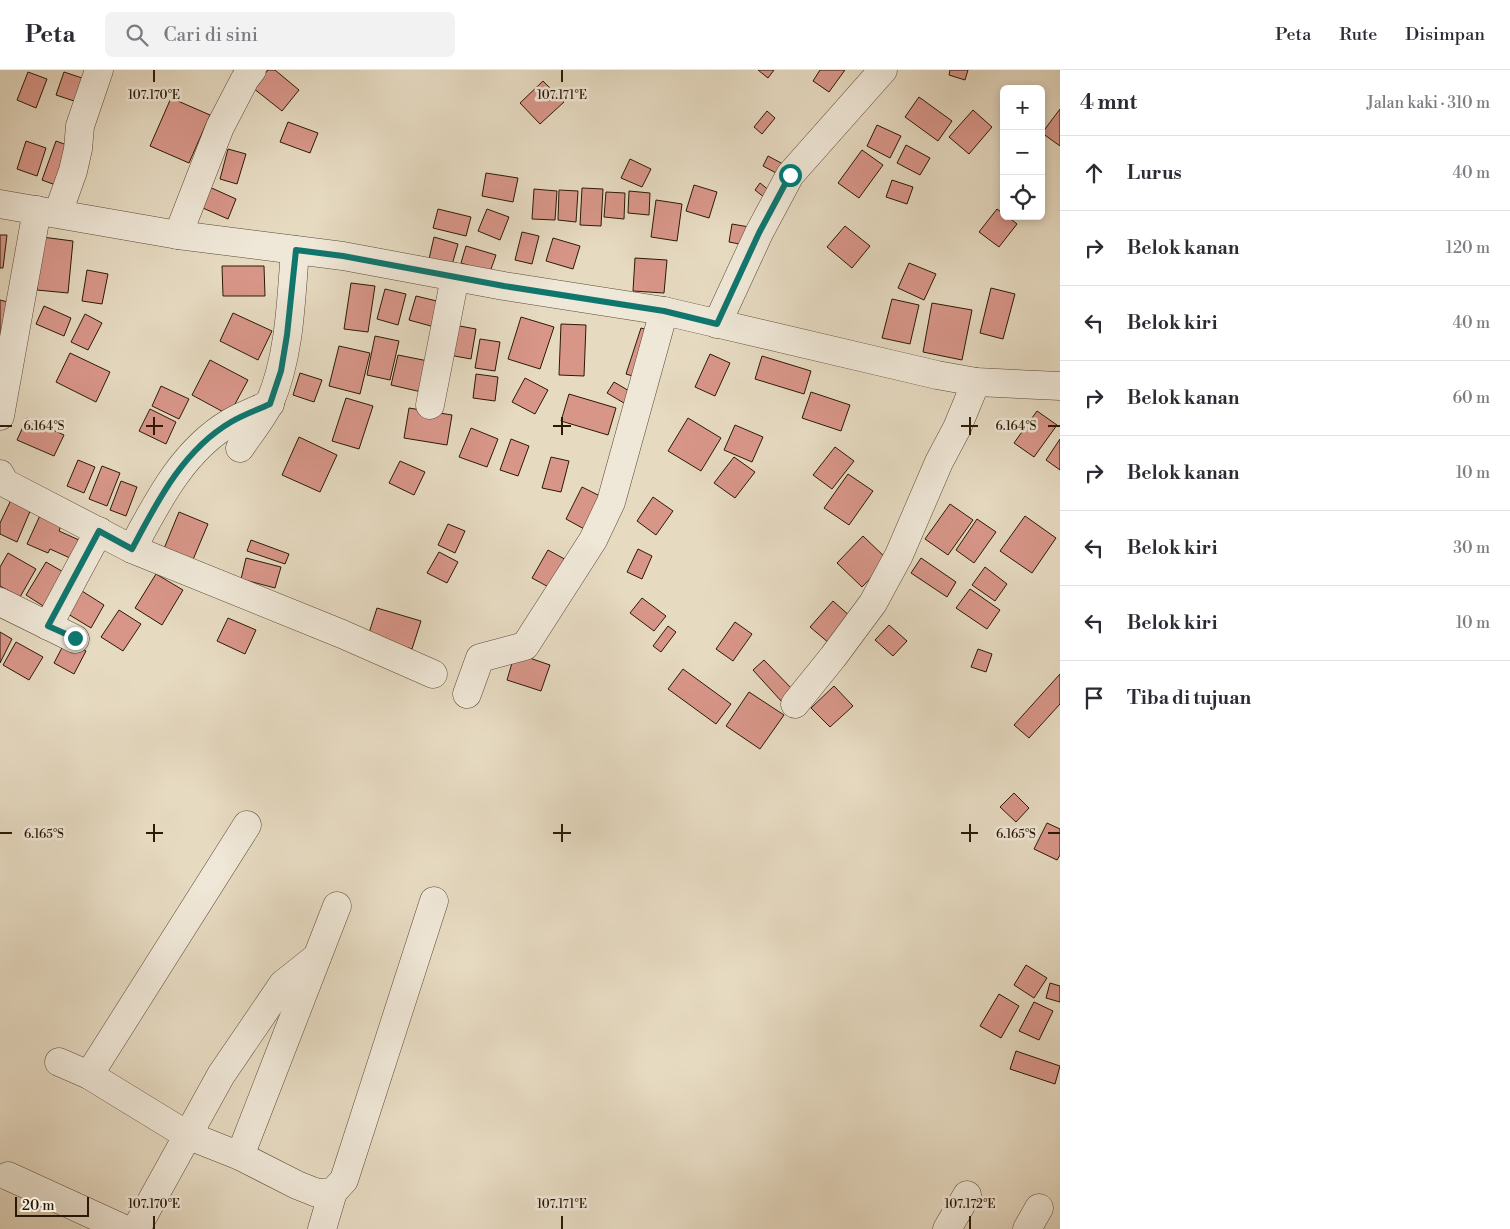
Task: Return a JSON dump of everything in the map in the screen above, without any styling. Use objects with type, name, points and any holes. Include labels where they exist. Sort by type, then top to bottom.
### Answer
[{"type":"street","points":[[0,416],[48,212],[73,171],[78,149],[80,126],[99,70]]},
{"type":"street","points":[[178,235],[220,127],[245,79],[252,70]]},
{"type":"street","points":[[717,324],[759,233],[790,175],[883,70]]},
{"type":"street","points":[[0,204],[178,235],[343,256],[455,277],[664,311],[936,376],[976,382],[1060,386]]},
{"type":"street","points":[[240,448],[270,404],[281,371],[296,250]]},
{"type":"street","points":[[430,405],[455,277]]},
{"type":"street","points":[[467,694],[480,658],[525,646],[593,540],[611,502],[664,311]]},
{"type":"street","points":[[795,704],[872,604],[899,555],[976,382]]},
{"type":"street","points":[[132,549],[172,478],[198,448],[230,423],[270,404]]},
{"type":"street","points":[[0,474],[5,483],[132,549],[342,634],[433,674]]},
{"type":"street","points":[[48,626],[99,531]]},
{"type":"street","points":[[0,602],[75,638]]},
{"type":"street","points":[[89,1075],[247,825]]},
{"type":"street","points":[[322,1229],[333,1192],[344,1180],[434,901]]},
{"type":"street","points":[[240,1156],[337,906]]},
{"type":"street","points":[[136,1229],[221,1075],[283,984],[317,957]]},
{"type":"street","points":[[59,1062],[89,1075],[187,1135],[240,1156],[317,1193],[333,1192]]},
{"type":"street","points":[[8,1176],[124,1229]]},
{"type":"street","points":[[947,1229],[967,1195]]},
{"type":"building","points":[[268,70],[275,70],[299,90],[282,111],[253,88]]},
{"type":"building","points":[[758,70],[774,70],[768,78]]},
{"type":"building","points":[[820,70],[845,70],[829,92],[813,81]]},
{"type":"building","points":[[950,70],[968,70],[965,80],[949,75]]},
{"type":"building","points":[[28,72],[47,79],[36,108],[17,100]]},
{"type":"building","points":[[64,72],[91,81],[83,104],[56,95]]},
{"type":"building","points":[[543,81],[564,102],[540,124],[520,103]]},
{"type":"building","points":[[919,97],[952,121],[938,141],[905,117]]},
{"type":"building","points":[[171,98],[210,115],[189,163],[150,146]]},
{"type":"building","points":[[1060,109],[1060,146],[1045,135],[1045,129]]},
{"type":"building","points":[[973,110],[992,127],[969,154],[949,137]]},
{"type":"building","points":[[767,111],[775,118],[762,134],[754,127]]},
{"type":"building","points":[[288,122],[318,133],[310,153],[280,142]]},
{"type":"building","points":[[877,125],[901,136],[890,158],[867,146]]},
{"type":"building","points":[[26,141],[46,148],[37,176],[17,169]]},
{"type":"building","points":[[56,141],[75,148],[61,187],[42,180]]},
{"type":"building","points":[[906,145],[930,158],[920,175],[897,163]]},
{"type":"building","points":[[228,149],[246,154],[237,184],[220,179]]},
{"type":"building","points":[[862,150],[883,165],[859,198],[838,183]]},
{"type":"building","points":[[768,156],[783,164],[778,174],[763,166]]},
{"type":"building","points":[[630,159],[651,169],[642,187],[621,178]]},
{"type":"building","points":[[486,173],[518,178],[513,202],[482,196]]},
{"type":"building","points":[[892,180],[913,187],[907,204],[886,197]]},
{"type":"building","points":[[760,183],[770,191],[765,198],[755,190]]},
{"type":"building","points":[[205,185],[236,199],[228,219],[196,205]]},
{"type":"building","points":[[694,185],[717,192],[709,218],[686,211]]},
{"type":"building","points":[[582,188],[603,189],[601,226],[580,225]]},
{"type":"building","points":[[534,189],[557,191],[555,220],[532,219]]},
{"type":"building","points":[[559,190],[578,191],[576,222],[558,220]]},
{"type":"building","points":[[629,191],[650,193],[649,215],[628,213]]},
{"type":"building","points":[[606,192],[625,193],[624,219],[604,217]]},
{"type":"building","points":[[656,200],[682,204],[677,241],[651,237]]},
{"type":"building","points":[[438,209],[471,217],[466,236],[433,228]]},
{"type":"building","points":[[487,209],[509,217],[500,240],[478,231]]},
{"type":"building","points":[[997,209],[1000,211],[1000,220],[1012,220],[1017,224],[999,247],[979,232]]},
{"type":"building","points":[[732,224],[749,227],[745,245],[729,242]]},
{"type":"building","points":[[845,226],[870,246],[852,268],[827,247]]},
{"type":"building","points":[[522,232],[539,236],[532,264],[515,260]]},
{"type":"building","points":[[0,235],[7,235],[3,268],[0,268]]},
{"type":"building","points":[[42,237],[73,241],[68,293],[37,290]]},
{"type":"building","points":[[434,237],[458,244],[452,265],[429,259]]},
{"type":"building","points":[[553,238],[580,246],[573,269],[546,261]]},
{"type":"building","points":[[466,246],[496,255],[490,272],[461,263]]},
{"type":"building","points":[[635,258],[667,260],[664,293],[633,291]]},
{"type":"building","points":[[909,263],[936,274],[924,300],[898,288]]},
{"type":"building","points":[[222,266],[264,266],[265,296],[223,296]]},
{"type":"building","points":[[87,270],[108,274],[102,304],[82,301]]},
{"type":"building","points":[[351,283],[375,286],[368,332],[344,329]]},
{"type":"building","points":[[991,288],[1015,294],[1003,339],[980,333]]},
{"type":"building","points":[[385,289],[406,294],[398,325],[377,319]]},
{"type":"building","points":[[416,296],[445,303],[438,328],[409,320]]},
{"type":"building","points":[[892,299],[919,305],[910,344],[882,338]]},
{"type":"building","points":[[0,300],[16,304],[0,341]]},
{"type":"building","points":[[932,303],[972,310],[962,360],[923,352]]},
{"type":"building","points":[[44,306],[71,318],[64,336],[36,324]]},
{"type":"building","points":[[233,313],[272,331],[258,360],[220,341]]},
{"type":"building","points":[[85,314],[102,323],[88,350],[71,342]]},
{"type":"building","points":[[521,317],[554,327],[540,369],[508,359]]},
{"type":"building","points":[[561,324],[586,325],[584,376],[559,375]]},
{"type":"building","points":[[454,325],[476,329],[471,359],[449,355]]},
{"type":"building","points":[[641,328],[654,332],[639,378],[626,374]]},
{"type":"building","points":[[375,336],[399,341],[390,380],[367,375]]},
{"type":"building","points":[[480,339],[500,342],[495,371],[475,368]]},
{"type":"building","points":[[339,346],[370,353],[360,394],[329,386]]},
{"type":"building","points":[[70,353],[110,372],[96,402],[56,382]]},
{"type":"building","points":[[710,354],[730,363],[715,396],[695,387]]},
{"type":"building","points":[[398,355],[433,362],[426,393],[391,385]]},
{"type":"building","points":[[762,356],[811,371],[804,394],[755,379]]},
{"type":"building","points":[[210,360],[248,380],[229,415],[192,395]]},
{"type":"building","points":[[300,373],[322,380],[314,402],[293,395]]},
{"type":"building","points":[[476,374],[498,377],[495,401],[473,398]]},
{"type":"building","points":[[525,378],[548,390],[535,414],[512,402]]},
{"type":"building","points":[[614,382],[636,395],[629,406],[607,393]]},
{"type":"building","points":[[161,386],[189,399],[179,419],[152,406]]},
{"type":"building","points":[[811,392],[850,405],[841,431],[802,418]]},
{"type":"building","points":[[569,394],[616,408],[608,435],[561,421]]},
{"type":"building","points":[[346,398],[373,406],[359,449],[332,441]]},
{"type":"building","points":[[409,408],[452,415],[447,445],[404,438]]},
{"type":"building","points":[[150,409],[176,422],[166,444],[139,431]]},
{"type":"building","points":[[1037,411],[1057,425],[1034,457],[1014,443]]},
{"type":"building","points":[[27,418],[64,435],[54,456],[17,440]]},
{"type":"building","points":[[688,418],[721,438],[701,471],[668,451]]},
{"type":"building","points":[[735,425],[763,437],[752,462],[724,450]]},
{"type":"building","points":[[471,428],[498,439],[487,467],[459,457]]},
{"type":"building","points":[[299,437],[337,455],[320,492],[282,475]]},
{"type":"building","points":[[511,439],[529,446],[518,476],[500,470]]},
{"type":"building","points":[[1060,439],[1060,470],[1046,460]]},
{"type":"building","points":[[835,447],[854,461],[832,489],[813,475]]},
{"type":"building","points":[[551,457],[569,461],[561,492],[542,488]]},
{"type":"building","points":[[734,457],[755,472],[735,498],[714,483]]},
{"type":"building","points":[[78,460],[95,467],[84,493],[67,486]]},
{"type":"building","points":[[400,461],[425,472],[414,495],[389,483]]},
{"type":"building","points":[[102,466],[120,473],[107,506],[89,499]]},
{"type":"building","points":[[848,474],[873,491],[849,525],[824,508]]},
{"type":"building","points":[[121,481],[137,487],[126,516],[110,510]]},
{"type":"building","points":[[582,487],[604,498],[586,530],[566,519]]},
{"type":"building","points":[[653,497],[673,511],[656,535],[637,521]]},
{"type":"building","points":[[11,500],[31,509],[17,542],[0,534],[0,523]]},
{"type":"building","points":[[950,504],[973,520],[948,555],[925,539]]},
{"type":"building","points":[[42,511],[63,520],[59,531],[79,540],[70,558],[50,549],[48,553],[27,544]]},
{"type":"building","points":[[179,512],[208,524],[192,562],[163,551]]},
{"type":"building","points":[[1025,516],[1056,538],[1032,573],[1000,551]]},
{"type":"building","points":[[977,519],[996,532],[974,563],[956,550]]},
{"type":"building","points":[[448,524],[465,531],[455,553],[438,545]]},
{"type":"building","points":[[863,536],[888,560],[862,587],[837,563]]},
{"type":"building","points":[[251,540],[289,554],[285,564],[247,551]]},
{"type":"building","points":[[638,549],[652,556],[642,579],[627,572]]},
{"type":"building","points":[[548,550],[570,562],[554,590],[532,578]]},
{"type":"building","points":[[439,552],[458,562],[447,583],[427,573]]},
{"type":"building","points":[[8,553],[36,569],[20,597],[0,586],[0,567]]},
{"type":"building","points":[[246,558],[281,567],[275,588],[241,579]]},
{"type":"building","points":[[921,558],[956,582],[947,597],[911,573]]},
{"type":"building","points":[[46,562],[72,577],[51,611],[26,595]]},
{"type":"building","points":[[985,567],[1007,584],[995,601],[972,585]]},
{"type":"building","points":[[156,574],[183,590],[162,625],[135,608]]},
{"type":"building","points":[[970,589],[1000,610],[987,629],[956,608]]},
{"type":"building","points":[[82,591],[104,605],[91,628],[68,614]]},
{"type":"building","points":[[642,598],[666,616],[654,631],[630,613]]},
{"type":"building","points":[[833,601],[851,617],[829,643],[810,627]]},
{"type":"building","points":[[377,608],[421,621],[412,649],[368,636]]},
{"type":"building","points":[[119,610],[141,624],[123,651],[101,637]]},
{"type":"building","points":[[228,618],[256,630],[245,654],[217,641]]},
{"type":"building","points":[[735,622],[752,634],[733,661],[716,649]]},
{"type":"building","points":[[889,625],[907,641],[893,656],[875,640]]},
{"type":"building","points":[[668,626],[676,632],[661,652],[653,646]]},
{"type":"building","points":[[0,632],[12,639],[0,663]]},
{"type":"building","points":[[66,640],[86,651],[74,674],[54,663]]},
{"type":"building","points":[[16,642],[43,657],[29,680],[3,665]]},
{"type":"building","points":[[978,649],[992,654],[986,672],[971,667]]},
{"type":"building","points":[[515,653],[550,665],[541,691],[507,680]]},
{"type":"building","points":[[764,660],[794,691],[782,702],[753,670]]},
{"type":"building","points":[[683,669],[731,704],[716,724],[668,689]]},
{"type":"building","points":[[1060,674],[1060,704],[1029,738],[1014,725]]},
{"type":"building","points":[[834,686],[853,706],[830,727],[811,708]]},
{"type":"building","points":[[749,692],[784,715],[760,749],[726,726]]},
{"type":"building","points":[[1014,793],[1029,808],[1016,822],[1000,807]]},
{"type":"building","points":[[1047,823],[1060,829],[1060,855],[1057,860],[1034,849]]},
{"type":"building","points":[[1026,965],[1047,978],[1034,998],[1014,985]]},
{"type":"building","points":[[1050,983],[1060,986],[1060,1002],[1046,998]]},
{"type":"building","points":[[999,994],[1019,1006],[1001,1038],[980,1026]]},
{"type":"building","points":[[1034,1002],[1053,1011],[1039,1040],[1019,1031]]},
{"type":"building","points":[[1016,1051],[1060,1066],[1055,1084],[1010,1069]]},
{"type":"route","points":[[75,638],[48,626],[99,531],[132,549],[172,478],[198,448],[230,423],[270,404],[281,371],[287,335],[296,250],[343,256],[504,286],[664,311],[717,324],[759,233],[790,175]]}]
